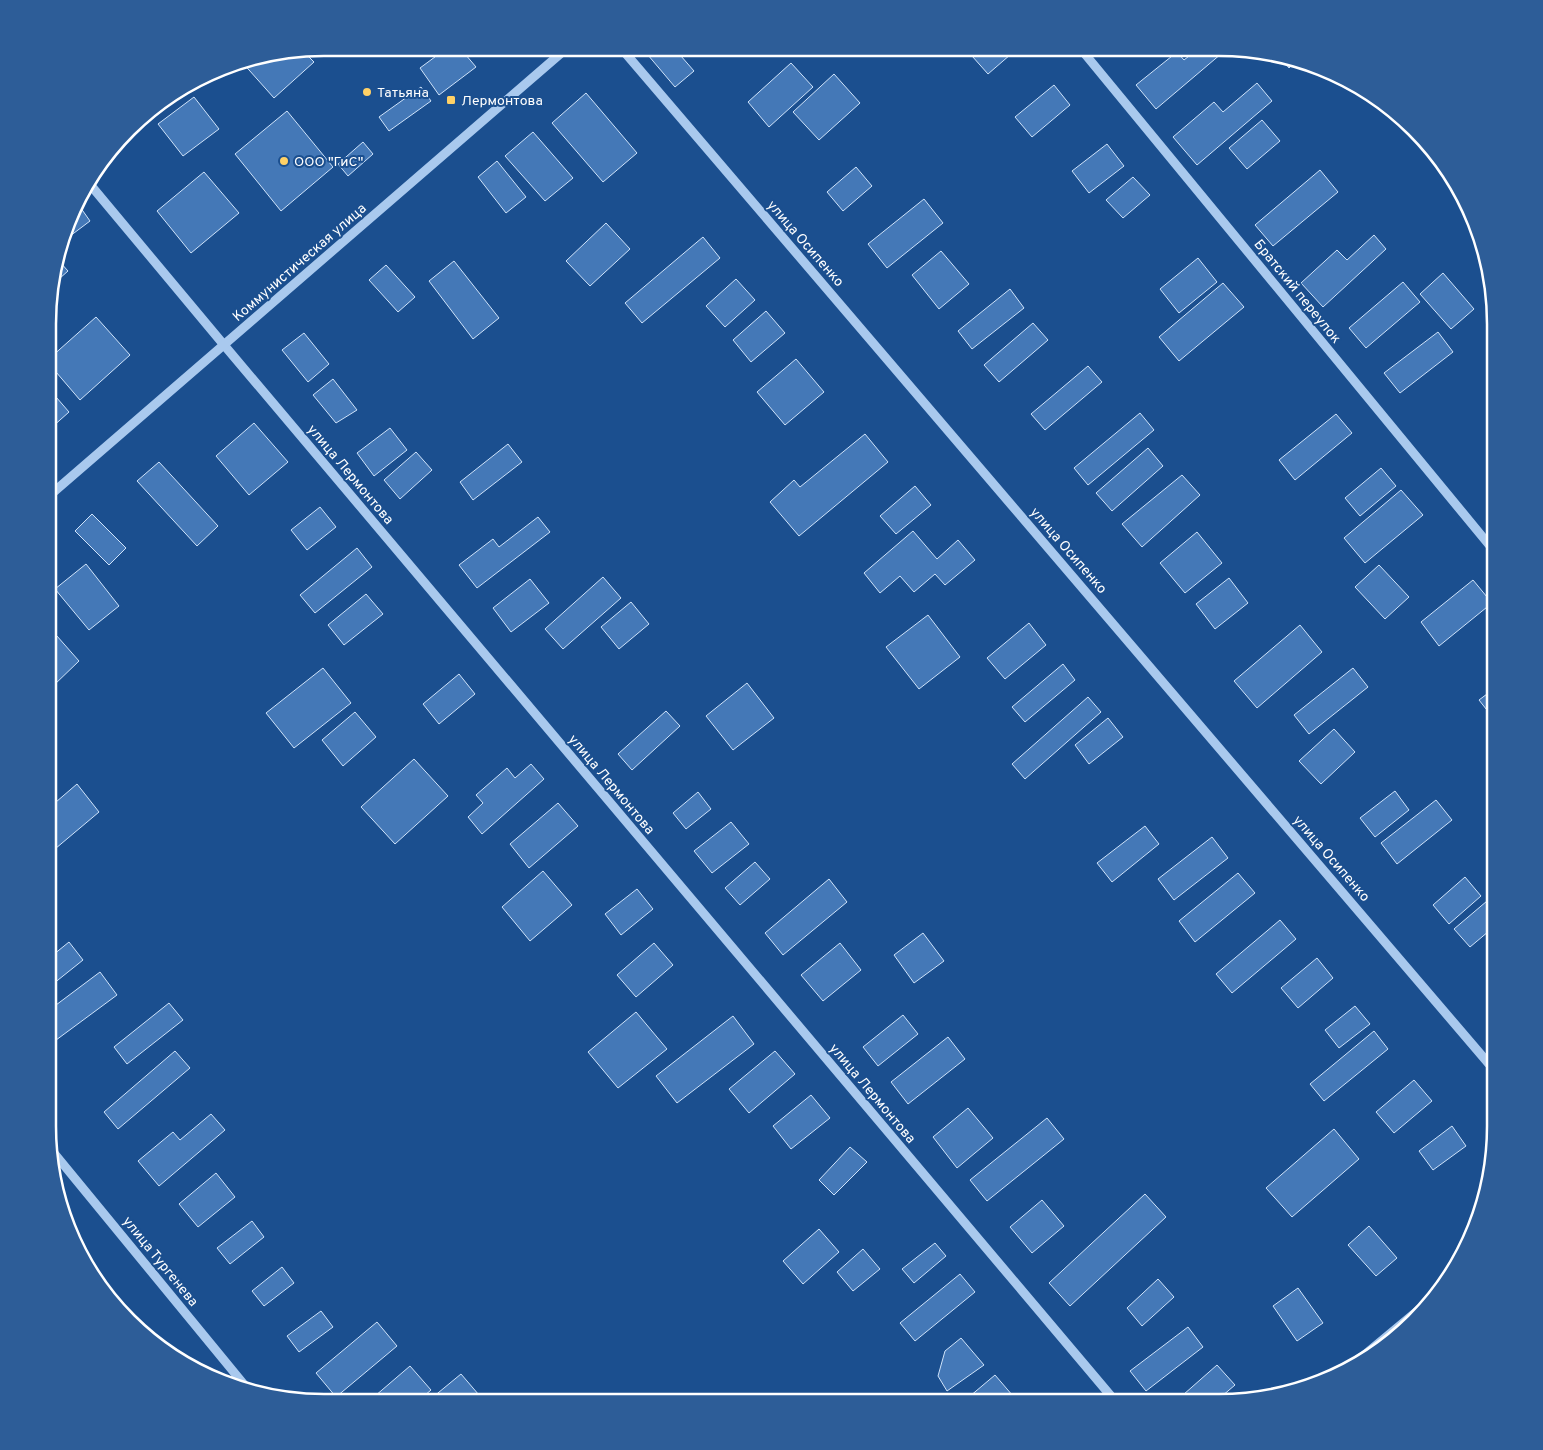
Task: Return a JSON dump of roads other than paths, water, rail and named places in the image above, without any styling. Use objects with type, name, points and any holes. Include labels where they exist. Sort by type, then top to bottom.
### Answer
[{"type":"street","name":"Коммунистическая улица","points":[[56,491],[558,56]]},
{"type":"street","name":"улица Осипенко","points":[[628,56],[1487,1060]]},
{"type":"street","name":"Братский переулок","points":[[1087,56],[1487,542]]},
{"type":"street","name":"улица Лермонтова","points":[[93,188],[1109,1394]]},
{"type":"street","name":"улица Тургенева","points":[[59,1159],[242,1381]]},
{"type":"place","name":"Татьяна","points":[[367,92]]},
{"type":"place","name":"Лермонтова","points":[[451,100]]},
{"type":"place","name":"ООО \"ГиС\"","points":[[284,161]]}]
